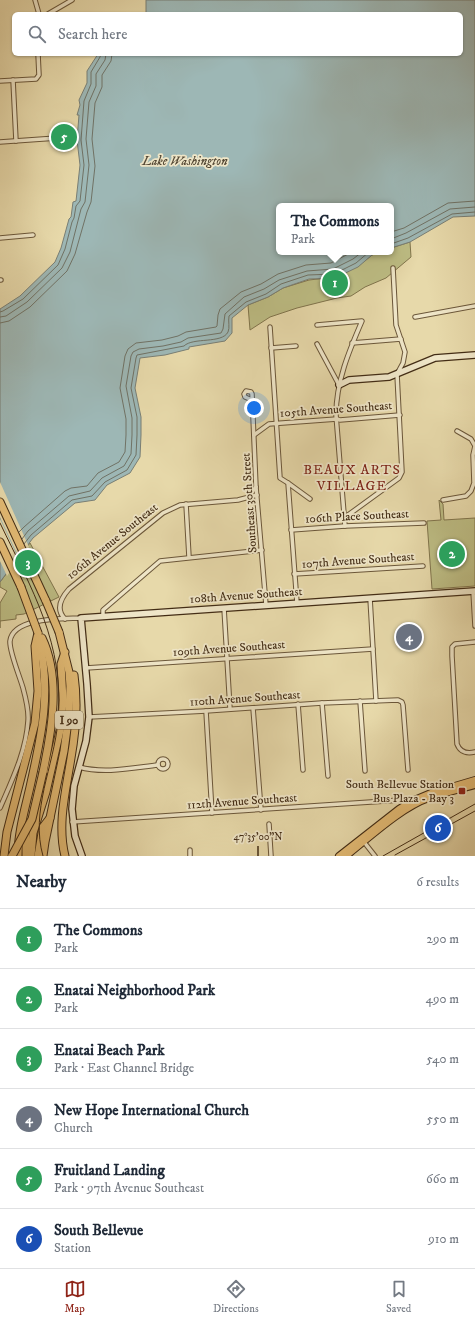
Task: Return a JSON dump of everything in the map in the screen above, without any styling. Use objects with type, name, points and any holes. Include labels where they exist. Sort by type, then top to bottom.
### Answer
[{"type":"highway","name":"I 90","points":[[0,502],[54,617],[65,652],[70,686],[69,714],[64,750],[43,856]]},
{"type":"highway","name":"I 90","points":[[0,542],[23,592],[39,637],[44,662],[45,704],[43,728],[22,820],[18,856]]},
{"type":"highway","points":[[12,856],[32,819],[43,772],[51,727],[52,698],[49,661],[46,648],[39,637]]},
{"type":"highway","points":[[4,856],[7,832],[35,723],[38,691],[39,637]]},
{"type":"highway","points":[[31,856],[32,833],[46,792],[61,726],[64,700],[61,664],[65,652]]},
{"type":"highway","points":[[65,652],[73,671],[76,688],[76,712],[73,745],[61,833],[65,856]]},
{"type":"highway","points":[[26,856],[26,831],[35,764]]},
{"type":"highway","points":[[38,853],[43,827],[51,816]]},
{"type":"highway","points":[[47,856],[49,842],[48,832]]},
{"type":"main road","points":[[338,856],[363,840],[406,807],[431,793],[475,780]]},
{"type":"main road","points":[[406,807],[429,798],[475,785]]},
{"type":"main road","points":[[346,856],[363,840]]},
{"type":"street","points":[[35,0],[38,12]]},
{"type":"street","points":[[52,12],[71,1]]},
{"type":"street","points":[[0,81],[38,78],[38,56]]},
{"type":"street","points":[[13,80],[16,141]]},
{"type":"street","points":[[0,142],[57,138]]},
{"type":"street","points":[[0,238],[33,236]]},
{"type":"street","points":[[344,518],[400,477],[402,472],[397,374],[403,364],[405,352],[397,330],[393,268]]},
{"type":"street","points":[[415,317],[475,306]]},
{"type":"street","points":[[317,325],[362,321],[352,343],[336,400],[345,526]]},
{"type":"street","points":[[270,327],[280,478],[310,499]]},
{"type":"street","points":[[352,343],[401,339]]},
{"type":"street","points":[[316,344],[339,385]]},
{"type":"street","points":[[271,348],[296,346]]},
{"type":"street","points":[[339,385],[349,380],[384,377],[397,374],[435,358],[475,355]]},
{"type":"street","name":"Southeast 30th Street","points":[[252,400],[256,487],[266,605]]},
{"type":"street","name":"105th Avenue Southeast","points":[[254,436],[266,425],[276,423],[400,415]]},
{"type":"street","points":[[443,500],[466,496],[471,491],[474,483],[473,455],[475,446],[471,439],[457,431]]},
{"type":"street","points":[[288,483],[296,603]]},
{"type":"street","points":[[250,497],[256,487]]},
{"type":"street","name":"106th Avenue Southeast","points":[[65,619],[61,615],[60,605],[63,596],[69,589],[163,513],[176,506],[186,504],[228,501],[257,495]]},
{"type":"street","points":[[186,504],[189,557]]},
{"type":"street","name":"106th Place Southeast","points":[[291,530],[424,523]]},
{"type":"street","points":[[103,616],[103,610],[160,561],[262,550]]},
{"type":"street","name":"107th Avenue Southeast","points":[[294,574],[423,566]]},
{"type":"street","points":[[474,591],[475,626]]},
{"type":"street","name":"108th Avenue Southeast","points":[[0,808],[21,759],[29,720],[27,704],[10,644],[13,634],[20,627],[29,623],[65,619],[474,591]]},
{"type":"street","points":[[370,598],[376,701]]},
{"type":"street","points":[[224,608],[230,709]]},
{"type":"street","points":[[81,618],[89,717],[86,741],[72,798],[72,822],[82,856]]},
{"type":"street","points":[[475,642],[458,643],[454,645],[452,656],[457,744],[460,749],[467,753],[475,752]]},
{"type":"street","name":"109th Avenue Southeast","points":[[86,668],[373,649]]},
{"type":"street","name":"110th Avenue Southeast","points":[[89,717],[206,711],[298,704],[360,701],[379,702],[398,700],[402,702],[403,705],[408,770]]},
{"type":"street","points":[[360,701],[364,771]]},
{"type":"street","points":[[322,703],[328,776]]},
{"type":"street","points":[[298,704],[303,770]]},
{"type":"street","points":[[253,708],[261,810]]},
{"type":"street","points":[[206,711],[212,813]]},
{"type":"street","points":[[79,767],[89,770],[103,770],[158,765]]},
{"type":"street","name":"112th Avenue Southeast","points":[[72,822],[401,800],[406,807]]},
{"type":"street","points":[[268,824],[271,856]]},
{"type":"street","points":[[363,840],[375,856]]},
{"type":"street","points":[[190,850],[190,856]]},
{"type":"green space","points":[[410,242],[411,257],[386,278],[365,287],[351,296],[297,308],[270,317],[250,330],[248,305],[268,297],[283,288],[309,280],[335,277],[358,266],[372,255],[394,255],[394,247]]},
{"type":"green space","points":[[439,500],[443,504],[444,520],[475,518],[475,586],[432,589],[427,521],[441,520]]},
{"type":"green space","points":[[30,543],[59,597],[24,614],[16,615],[16,619],[0,621],[0,603],[7,591],[0,587],[0,582]]},
{"type":"water","name":"Lake Washington","points":[[146,0],[475,0],[475,216],[453,217],[410,242],[394,247],[394,203],[276,203],[276,255],[372,255],[358,267],[335,278],[309,279],[283,288],[268,297],[248,305],[232,318],[232,333],[225,341],[189,347],[189,349],[165,355],[140,358],[135,388],[141,417],[140,457],[130,473],[107,485],[95,500],[75,503],[33,538],[0,582],[0,309],[20,296],[55,262],[61,248],[69,219],[71,217],[73,202],[76,201],[80,165],[77,140],[79,115],[77,115],[80,105],[79,100],[87,83],[87,71],[97,56],[463,56],[463,12],[146,12]]},
{"type":"pier","points":[[0,482],[29,547],[20,560],[0,517]]},
{"type":"pier","points":[[0,519],[19,560],[7,576],[0,561]]},
{"type":"tram line","points":[[0,523],[24,571],[44,618],[56,667],[59,693],[58,721],[56,738],[44,788],[39,822],[43,856]]},
{"type":"tram line","points":[[383,856],[475,804]]},
{"type":"tram line","points":[[395,855],[475,811]]},
{"type":"place","name":"Fruitland Landing","points":[[64,137]]},
{"type":"place","name":"The Commons","points":[[335,283]]},
{"type":"place","name":"Enatai Neighborhood Park","points":[[452,554]]},
{"type":"place","name":"Enatai Beach Park","points":[[28,563]]},
{"type":"place","name":"New Hope International Church","points":[[409,637]]},
{"type":"place","name":"South Bellevue Station Bus Plaza - Bay 3","points":[[462,791]]},
{"type":"place","name":"South Bellevue","points":[[438,828]]},
{"type":"district","name":"BEAUX ARTS VILLAGE","points":[[352,478]]}]
